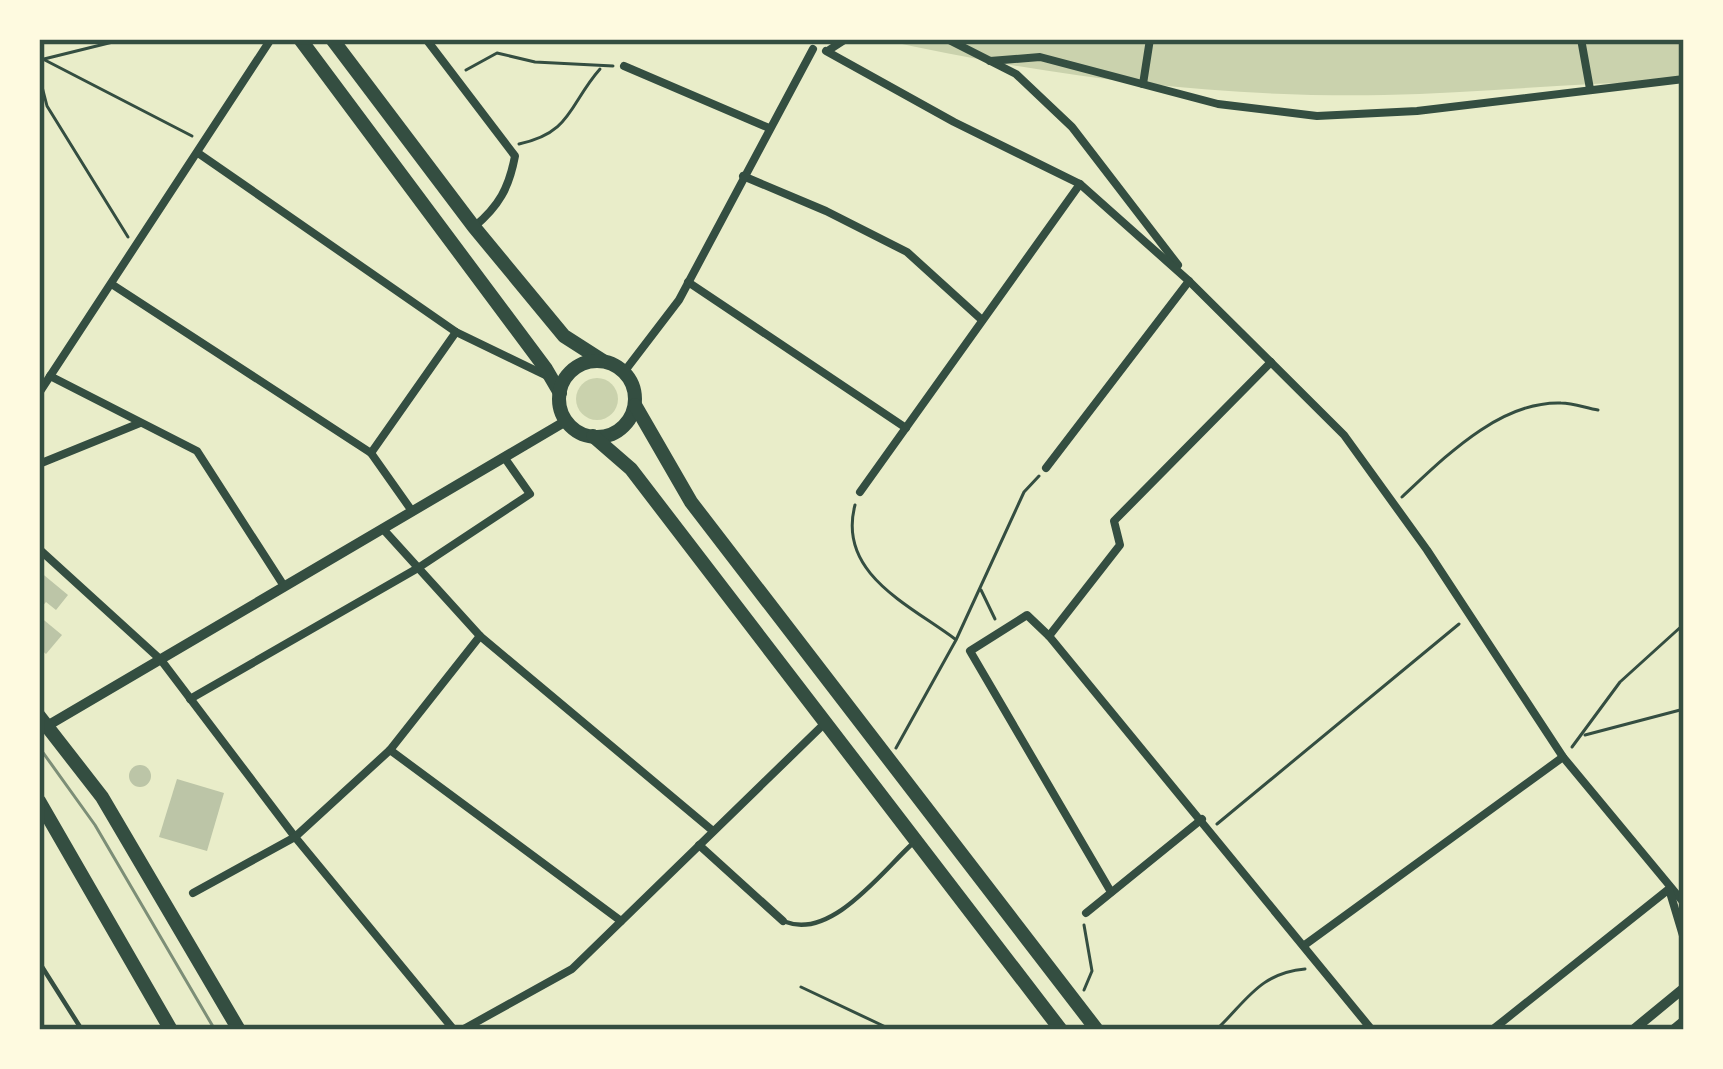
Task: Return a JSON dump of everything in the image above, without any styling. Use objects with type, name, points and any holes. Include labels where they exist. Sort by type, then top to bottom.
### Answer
[{"type":"main road","points":[[300,39],[551,378],[566,421],[593,436],[631,469],[1060,1030]]},
{"type":"main road","points":[[332,39],[474,227],[564,336],[624,372],[632,385],[634,405],[691,502],[1097,1030]]},
{"type":"main road","points":[[560,393],[575,368],[603,361]]},
{"type":"main road","points":[[593,436],[620,429],[634,405]]},
{"type":"main road","points":[[43,721],[102,797],[239,1030]]},
{"type":"main road","points":[[39,801],[171,1030]]},
{"type":"street","points":[[39,393],[271,39]]},
{"type":"street","points":[[426,39],[514,156],[510,184],[496,209],[474,227]]},
{"type":"street","points":[[826,51],[846,39]]},
{"type":"street","points":[[947,39],[1016,74],[1072,127],[1190,281]]},
{"type":"street","points":[[1143,84],[1150,39]]},
{"type":"street","points":[[1581,39],[1590,89]]},
{"type":"street","points":[[802,40],[1080,184],[1190,281],[1344,435],[1563,757],[1684,903]]},
{"type":"street","points":[[624,372],[688,282],[813,49]]},
{"type":"street","points":[[990,61],[1040,57],[1218,104],[1317,116],[1417,111],[1684,79]]},
{"type":"street","points":[[624,66],[769,128]]},
{"type":"street","points":[[198,153],[456,332],[551,378]]},
{"type":"street","points":[[743,176],[907,252],[982,320]]},
{"type":"street","points":[[860,492],[1080,184]]},
{"type":"street","points":[[1046,468],[1190,281]]},
{"type":"street","points":[[688,282],[905,428]]},
{"type":"street","points":[[113,285],[370,453],[412,511]]},
{"type":"street","points":[[370,453],[456,332]]},
{"type":"street","points":[[1049,636],[1120,545],[1114,520],[1271,362]]},
{"type":"street","points":[[50,376],[197,452],[284,586]]},
{"type":"street","points":[[43,721],[161,660],[566,421]]},
{"type":"street","points":[[39,464],[141,423]]},
{"type":"street","points":[[190,698],[418,568],[530,494],[504,458]]},
{"type":"street","points":[[382,529],[480,636],[713,831]]},
{"type":"street","points":[[39,550],[161,660],[295,837],[458,1030],[572,968],[825,723]]},
{"type":"street","points":[[1112,892],[970,651],[1027,614],[1306,944],[1372,1030]]},
{"type":"street","points":[[193,892],[295,837],[390,749],[480,636]]},
{"type":"street","points":[[390,749],[621,921]]},
{"type":"street","points":[[1306,944],[1563,757]]},
{"type":"street","points":[[1086,913],[1202,819]]},
{"type":"street","points":[[699,845],[783,921]]},
{"type":"street","points":[[1669,889],[1684,939]]},
{"type":"street","points":[[1492,1030],[1669,889]]},
{"type":"street","points":[[1634,1030],[1684,988]]},
{"type":"street","points":[[1673,1030],[1684,1021]]},
{"type":"lane","points":[[783,921],[801,928],[830,918],[915,841]]},
{"type":"lane","points":[[39,962],[82,1030]]},
{"type":"path","points":[[40,58],[124,39]]},
{"type":"path","points":[[454,77],[497,53],[536,62],[601,67],[564,124],[531,141],[507,146]]},
{"type":"path","points":[[40,58],[205,142]]},
{"type":"path","points":[[39,76],[47,106],[110,214],[136,248]]},
{"type":"path","points":[[1394,505],[1483,430],[1523,408],[1561,403],[1598,410]]},
{"type":"path","points":[[889,760],[956,640],[1024,492],[1046,468]]},
{"type":"path","points":[[860,492],[850,527],[859,562],[956,640]]},
{"type":"path","points":[[980,587],[1001,631]]},
{"type":"path","points":[[1210,830],[1470,615]]},
{"type":"path","points":[[1563,757],[1620,682],[1684,624]]},
{"type":"path","points":[[1583,736],[1684,709]]},
{"type":"path","points":[[1075,1000],[1092,971],[1086,913]]},
{"type":"path","points":[[1216,1030],[1242,999],[1266,981],[1294,970],[1324,968]]},
{"type":"path","points":[[801,987],[892,1030]]},
{"type":"green space","points":[[879,39],[1684,39],[1684,82],[1384,95],[1256,93],[1067,74]]},
{"type":"green space","points":[[597,378],[612,384],[618,399],[612,414],[597,420],[582,414],[576,399],[582,384]]},
{"type":"building","points":[[39,571],[68,595],[56,610],[46,602],[39,610]]},
{"type":"building","points":[[39,616],[62,635],[46,654],[39,648]]},
{"type":"building","points":[[140,765],[151,776],[140,787],[129,776]]},
{"type":"building","points":[[177,779],[224,793],[207,851],[159,837]]},
{"type":"tram line","points":[[39,747],[95,825],[215,1030]]}]
